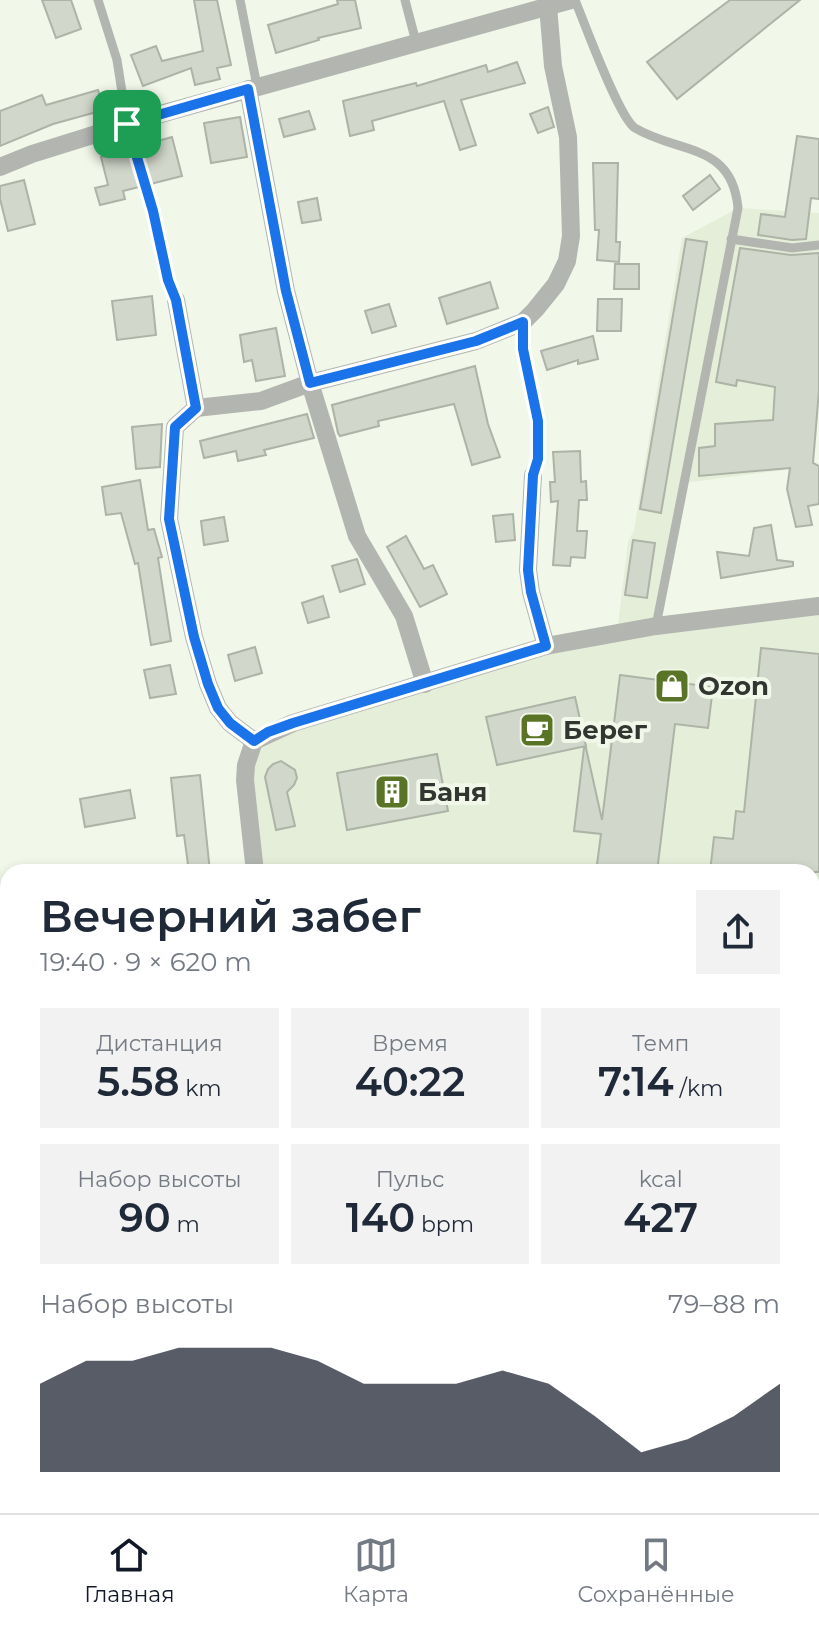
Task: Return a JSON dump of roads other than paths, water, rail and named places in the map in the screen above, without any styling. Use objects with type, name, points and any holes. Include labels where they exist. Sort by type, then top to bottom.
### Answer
[{"type":"street","points":[[0,167],[32,154],[252,87],[563,2],[553,66],[568,137],[571,236],[567,261],[556,284],[523,322],[476,341],[310,383],[261,401],[196,408],[175,427],[169,519],[194,637],[218,708],[230,723],[254,741]]},
{"type":"street","points":[[252,87],[286,291],[310,383],[357,536],[404,616],[425,684]]},
{"type":"street","points":[[176,300],[196,408]]},
{"type":"street","points":[[533,475],[528,570],[546,646]]},
{"type":"street","points":[[254,864],[246,765],[254,741],[268,732],[546,646],[656,626],[819,606]]},
{"type":"lane","points":[[98,0],[117,60],[127,124]]},
{"type":"lane","points":[[240,0],[252,87]]},
{"type":"lane","points":[[405,0],[416,42]]},
{"type":"lane","points":[[563,2],[632,126],[664,141],[697,149],[721,166],[736,188],[738,208],[656,626]]},
{"type":"lane","points":[[731,239],[792,248],[819,245]]},
{"type":"place","name":"Ozon","points":[[672,686]]},
{"type":"place","name":"Берег","points":[[537,730]]},
{"type":"place","name":"Баня","points":[[392,792]]}]
